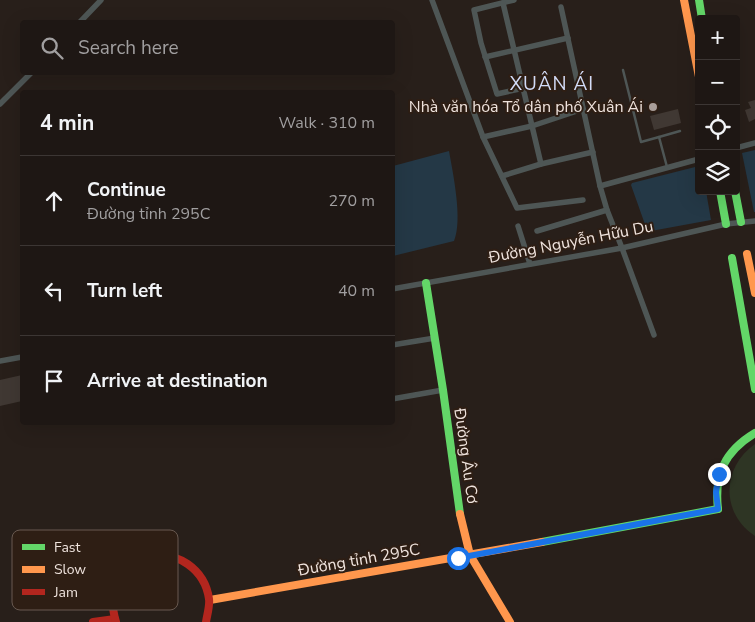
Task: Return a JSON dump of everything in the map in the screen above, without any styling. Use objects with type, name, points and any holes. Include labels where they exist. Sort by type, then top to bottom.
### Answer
[{"type":"main road","points":[[684,0],[695,32]]},
{"type":"main road","points":[[699,0],[701,15]]},
{"type":"main road","points":[[721,195],[726,224]]},
{"type":"main road","points":[[736,195],[741,222]]},
{"type":"main road","points":[[748,254],[755,292]]},
{"type":"main road","points":[[732,258],[755,389]]},
{"type":"main road","name":"Đường Âu Cơ","points":[[426,283],[461,522],[470,555],[510,622]]},
{"type":"main road","name":"Đường tỉnh 295C","points":[[210,600],[470,555],[718,509],[717,486],[722,467],[735,447],[755,433]]},
{"type":"main road","points":[[178,559],[191,565],[204,581],[210,600],[206,622]]},
{"type":"main road","points":[[93,622],[115,620]]},
{"type":"street","points":[[82,20],[101,0]]},
{"type":"street","points":[[432,0],[483,137],[517,208],[583,200]]},
{"type":"street","points":[[514,0],[474,10],[496,94],[524,88]]},
{"type":"street","points":[[503,3],[541,164]]},
{"type":"street","points":[[561,7],[600,186],[607,210],[654,335]]},
{"type":"street","points":[[485,56],[568,38]]},
{"type":"street","points":[[0,104],[29,75]]},
{"type":"street","points":[[483,137],[532,126],[584,109]]},
{"type":"street","points":[[740,147],[755,143]]},
{"type":"street","points":[[502,176],[541,164],[593,152]]},
{"type":"street","points":[[600,186],[695,160]]},
{"type":"street","points":[[537,231],[607,210]]},
{"type":"street","name":"Đường Nguyễn Hữu Du","points":[[395,288],[622,248],[726,224],[755,221]]},
{"type":"street","points":[[518,226],[530,264]]},
{"type":"street","points":[[395,345],[435,338]]},
{"type":"street","points":[[0,361],[20,357]]},
{"type":"street","points":[[395,398],[443,390]]},
{"type":"lane","points":[[623,70],[640,142],[680,132]]},
{"type":"lane","points":[[660,137],[667,167]]},
{"type":"green space","points":[[755,444],[755,536],[736,515],[731,503],[730,490],[731,477],[736,465]]},
{"type":"water","points":[[755,150],[755,212],[754,212],[742,153]]},
{"type":"water","points":[[449,151],[455,184],[458,221],[454,241],[395,256],[395,165]]},
{"type":"water","points":[[695,167],[695,195],[707,195],[711,220],[651,231],[647,230],[631,185],[632,183]]},
{"type":"building","points":[[755,100],[755,119],[749,122],[745,110],[751,108],[748,102]]},
{"type":"building","points":[[678,109],[681,123],[654,130],[650,116]]},
{"type":"building","points":[[20,375],[20,401],[0,406],[0,380]]},
{"type":"traffic: fast","points":[[699,0],[701,15]]},
{"type":"traffic: fast","points":[[721,195],[726,224]]},
{"type":"traffic: fast","points":[[736,195],[741,222]]},
{"type":"traffic: fast","points":[[732,258],[755,389]]},
{"type":"traffic: fast","points":[[426,283],[460,514]]},
{"type":"traffic: fast","points":[[718,509],[718,485],[724,465],[736,448],[755,433]]},
{"type":"traffic: fast","points":[[542,542],[718,509]]},
{"type":"traffic: slow","points":[[684,0],[696,60]]},
{"type":"traffic: slow","points":[[747,254],[755,293]]},
{"type":"traffic: slow","points":[[460,514],[470,555],[510,622]]},
{"type":"traffic: slow","points":[[210,600],[542,542]]},
{"type":"traffic: jam","points":[[178,559],[188,564],[202,579],[209,599],[206,622]]},
{"type":"traffic: jam","points":[[113,610],[116,622]]},
{"type":"traffic: jam","points":[[93,622],[115,619]]},
{"type":"place","name":"Nhà văn hóa Tổ dân phố Xuân Ái","points":[[653,107]]},
{"type":"district","name":"XUÂN ÁI","points":[[552,84]]},
{"type":"route","points":[[458,558],[718,509],[716,492],[719,474]]}]
